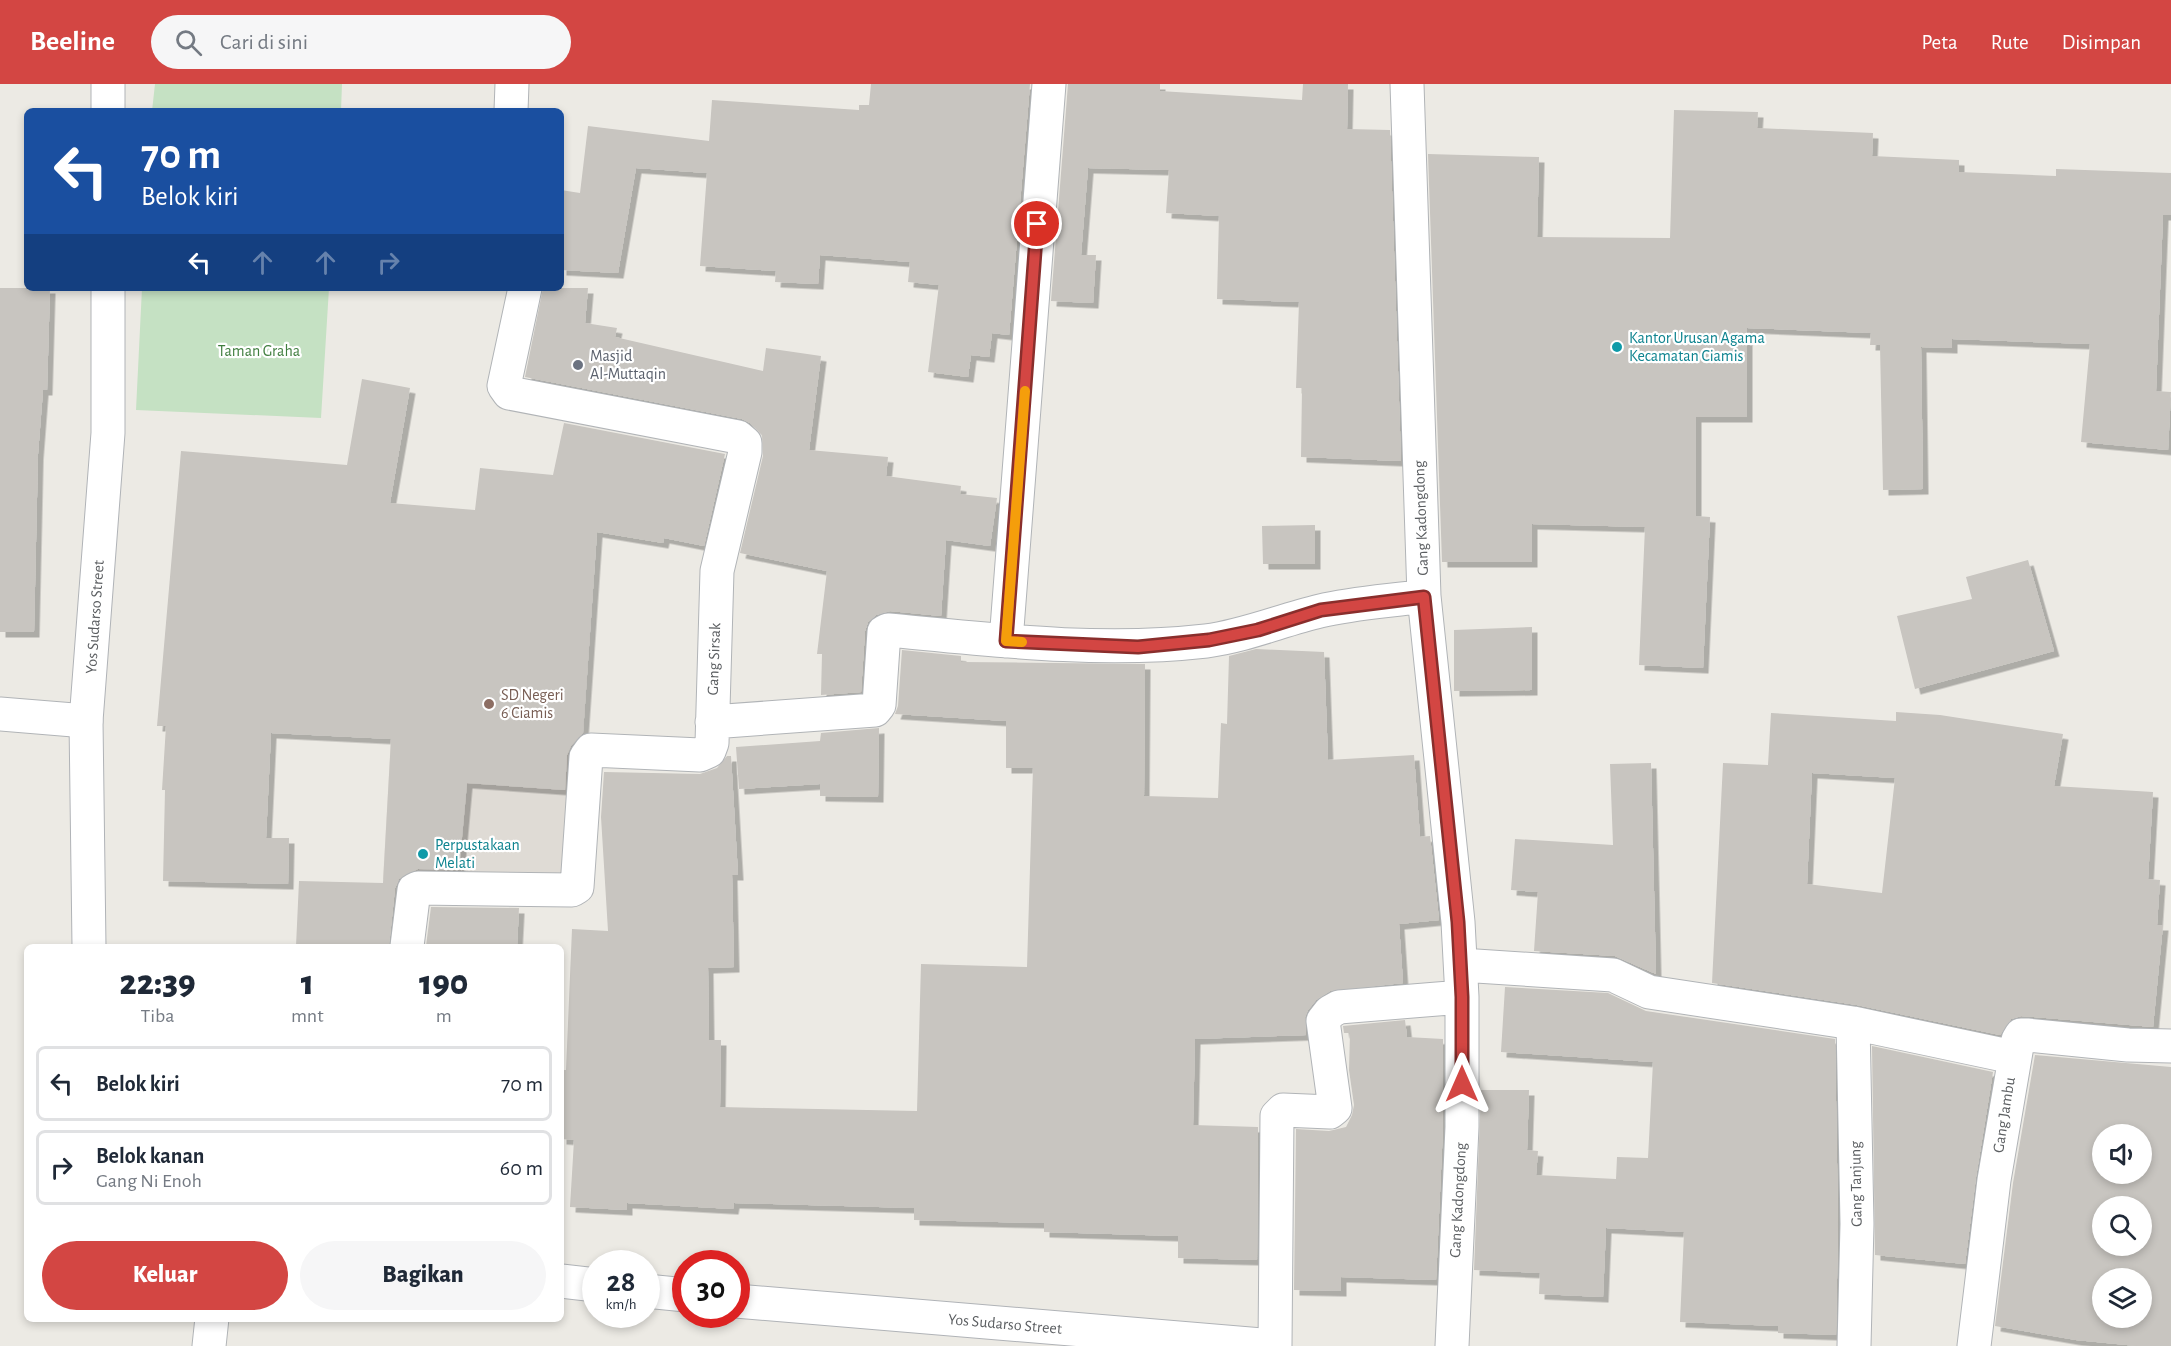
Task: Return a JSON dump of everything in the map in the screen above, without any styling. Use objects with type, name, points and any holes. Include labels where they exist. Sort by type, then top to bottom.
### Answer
[{"type":"street","points":[[108,84],[108,108]]},
{"type":"street","points":[[511,108],[512,84]]},
{"type":"street","points":[[1006,641],[1049,84]]},
{"type":"street","name":"Gang Kadongdong","points":[[1407,84],[1424,597],[1461,965],[1462,1127],[1452,1346]]},
{"type":"street","name":"Yos Sudarso Street","points":[[89,944],[86,721],[108,433],[108,291]]},
{"type":"street","name":"Gang Sirsak","points":[[407,944],[414,890],[418,888],[572,890],[577,887],[586,757],[591,750],[700,755],[709,751],[717,571],[745,452],[745,443],[738,437],[508,393],[504,386],[524,291]]},
{"type":"street","points":[[712,722],[875,710],[879,705],[884,632],[888,630],[1006,641],[1138,647],[1209,640],[1258,630],[1321,610],[1424,597]]},
{"type":"street","points":[[0,714],[86,721]]},
{"type":"street","points":[[1461,965],[1613,975],[1649,992],[1853,1023],[2013,1057]]},
{"type":"street","points":[[1274,1346],[1277,1116],[1283,1110],[1330,1112],[1335,1108],[1323,1021],[1330,1012],[1339,1007],[1462,997]]},
{"type":"street","name":"Gang Tanjung","points":[[1853,1023],[1857,1224],[1854,1346]]},
{"type":"street","name":"Gang Jambu","points":[[1974,1346],[1994,1180],[2013,1057],[2021,1035],[2127,1045],[2171,1046]]},
{"type":"street","points":[[564,1281],[582,1283]]},
{"type":"street","name":"Yos Sudarso Street","points":[[750,1302],[1274,1346]]},
{"type":"street","points":[[209,1346],[212,1322]]},
{"type":"shaded area","name":"SD Negeri 6 Ciamis","points":[[533,568],[594,572],[573,883],[439,885],[383,879],[398,614]]},
{"type":"green space","points":[[155,84],[342,84],[341,108],[152,108]]},
{"type":"green space","name":"Taman Graha","points":[[142,291],[329,291],[321,418],[136,410]]},
{"type":"building","points":[[871,84],[1030,84],[1009,335],[992,333],[989,357],[971,355],[968,377],[928,372],[939,285],[908,282],[910,262],[820,255],[818,284],[775,282],[776,271],[700,266],[707,173],[636,168],[618,273],[564,270],[564,190],[580,193],[588,126],[709,141],[712,100],[859,110],[859,105],[869,105]]},
{"type":"building","points":[[1068,84],[1160,84],[1160,91],[1302,100],[1303,84],[1348,84],[1347,129],[1390,130],[1401,461],[1301,457],[1302,388],[1296,388],[1299,302],[1217,299],[1219,216],[1166,213],[1169,170],[1088,168],[1081,255],[1096,255],[1093,303],[1051,301]]},
{"type":"building","points":[[1674,110],[1758,112],[1757,128],[1873,133],[1872,156],[1959,160],[1959,172],[2056,176],[2056,169],[2171,173],[2171,215],[2163,215],[2156,391],[2171,392],[2168,450],[2081,442],[2090,344],[1952,339],[1952,348],[1921,347],[1923,489],[1883,490],[1880,345],[1870,345],[1871,333],[1747,328],[1747,417],[1696,417],[1696,516],[1710,517],[1703,668],[1639,665],[1645,527],[1532,524],[1532,562],[1442,562],[1428,154],[1539,157],[1537,237],[1670,238]]},
{"type":"building","points":[[0,288],[24,288],[24,291],[50,291],[47,390],[43,390],[38,454],[34,632],[0,632]]},
{"type":"building","points":[[564,288],[588,288],[585,323],[617,328],[615,337],[763,371],[766,348],[821,356],[809,450],[888,457],[886,476],[961,486],[960,494],[997,498],[990,546],[946,540],[941,616],[890,611],[876,615],[868,622],[865,631],[861,692],[821,695],[822,654],[817,654],[827,571],[740,553],[763,456],[762,435],[750,423],[742,419],[525,377],[542,291],[564,291]]},
{"type":"building","points":[[362,379],[410,388],[390,503],[475,510],[480,468],[553,475],[564,423],[725,454],[704,546],[664,538],[663,543],[597,532],[583,733],[571,746],[567,755],[565,790],[467,783],[459,870],[418,869],[399,879],[395,888],[389,944],[296,944],[299,881],[383,883],[391,739],[271,733],[266,838],[289,838],[288,884],[163,881],[165,790],[162,790],[166,726],[157,726],[181,451],[347,465]]},
{"type":"building","points":[[1315,525],[1315,564],[1263,564],[1262,526]]},
{"type":"building","points":[[2028,560],[2054,651],[1915,689],[1897,616],[1972,599],[1966,577]]},
{"type":"building","points":[[1532,627],[1532,690],[1454,691],[1454,630]]},
{"type":"building","points":[[1256,649],[1324,652],[1328,760],[1414,755],[1420,837],[1430,836],[1439,920],[1399,924],[1403,983],[1330,991],[1316,1000],[1308,1010],[1305,1017],[1306,1035],[1195,1039],[1193,1125],[1258,1127],[1257,1260],[1178,1258],[1178,1236],[1044,1232],[1044,1223],[914,1220],[914,1208],[734,1203],[733,1209],[627,1203],[627,1210],[570,1207],[574,1140],[564,1139],[564,1070],[566,1070],[572,929],[608,931],[601,817],[604,772],[700,774],[717,768],[727,756],[731,756],[738,875],[732,875],[734,967],[708,968],[709,1040],[721,1040],[720,1107],[917,1111],[921,964],[1027,967],[1033,768],[1006,768],[1006,721],[895,714],[898,706],[902,650],[961,656],[961,662],[1145,664],[1144,796],[1218,798],[1221,723],[1227,724],[1229,656]]},
{"type":"building","points":[[1896,712],[1940,715],[2063,734],[2054,786],[2153,792],[2148,879],[2160,880],[2157,925],[2163,925],[2153,1027],[2021,1016],[2011,1019],[2000,1035],[1857,1005],[1712,983],[1723,763],[1768,765],[1771,713],[1896,721]],"holes":[[[1812,773],[1895,778],[1882,893],[1807,884]]]},
{"type":"building","points":[[879,728],[878,797],[820,796],[820,784],[739,789],[736,747],[820,741],[821,733]]},
{"type":"building","points":[[1651,763],[1656,974],[1615,956],[1534,951],[1538,892],[1511,890],[1515,839],[1613,845],[1610,764]]},
{"type":"building","points":[[431,907],[519,908],[517,944],[426,944]]},
{"type":"building","points":[[1505,987],[1608,993],[1646,1011],[1835,1039],[1838,1224],[1836,1335],[1778,1333],[1778,1326],[1680,1322],[1684,1232],[1606,1228],[1603,1297],[1539,1294],[1540,1273],[1474,1270],[1481,1090],[1529,1090],[1527,1150],[1538,1151],[1536,1175],[1616,1179],[1617,1157],[1648,1158],[1653,1062],[1501,1052]]},
{"type":"building","points":[[1405,1020],[1407,1037],[1443,1039],[1443,1127],[1436,1280],[1341,1277],[1341,1291],[1294,1290],[1296,1129],[1329,1131],[1346,1127],[1352,1115],[1354,1105],[1349,1070],[1350,1033],[1344,1033],[1343,1026]]},
{"type":"building","points":[[1872,1046],[1993,1072],[1965,1264],[1875,1255]]},
{"type":"building","points":[[2035,1055],[2171,1067],[2171,1346],[2137,1346],[2076,1340],[1995,1326],[2013,1183]]},
{"type":"slow traffic","points":[[1022,642],[1006,641],[1025,391]]},
{"type":"place","name":"Kantor Urusan Agama Kecamatan Ciamis","points":[[1617,347]]},
{"type":"place","name":"Masjid Al-Muttaqin","points":[[578,365]]},
{"type":"place","name":"SD Negeri 6 Ciamis","points":[[489,704]]},
{"type":"place","name":"Perpustakaan Melati","points":[[423,854]]},
{"type":"route","points":[[1037,224],[1006,641],[1138,647],[1209,640],[1258,630],[1321,610],[1424,597],[1458,922],[1462,997],[1462,1084]]}]
